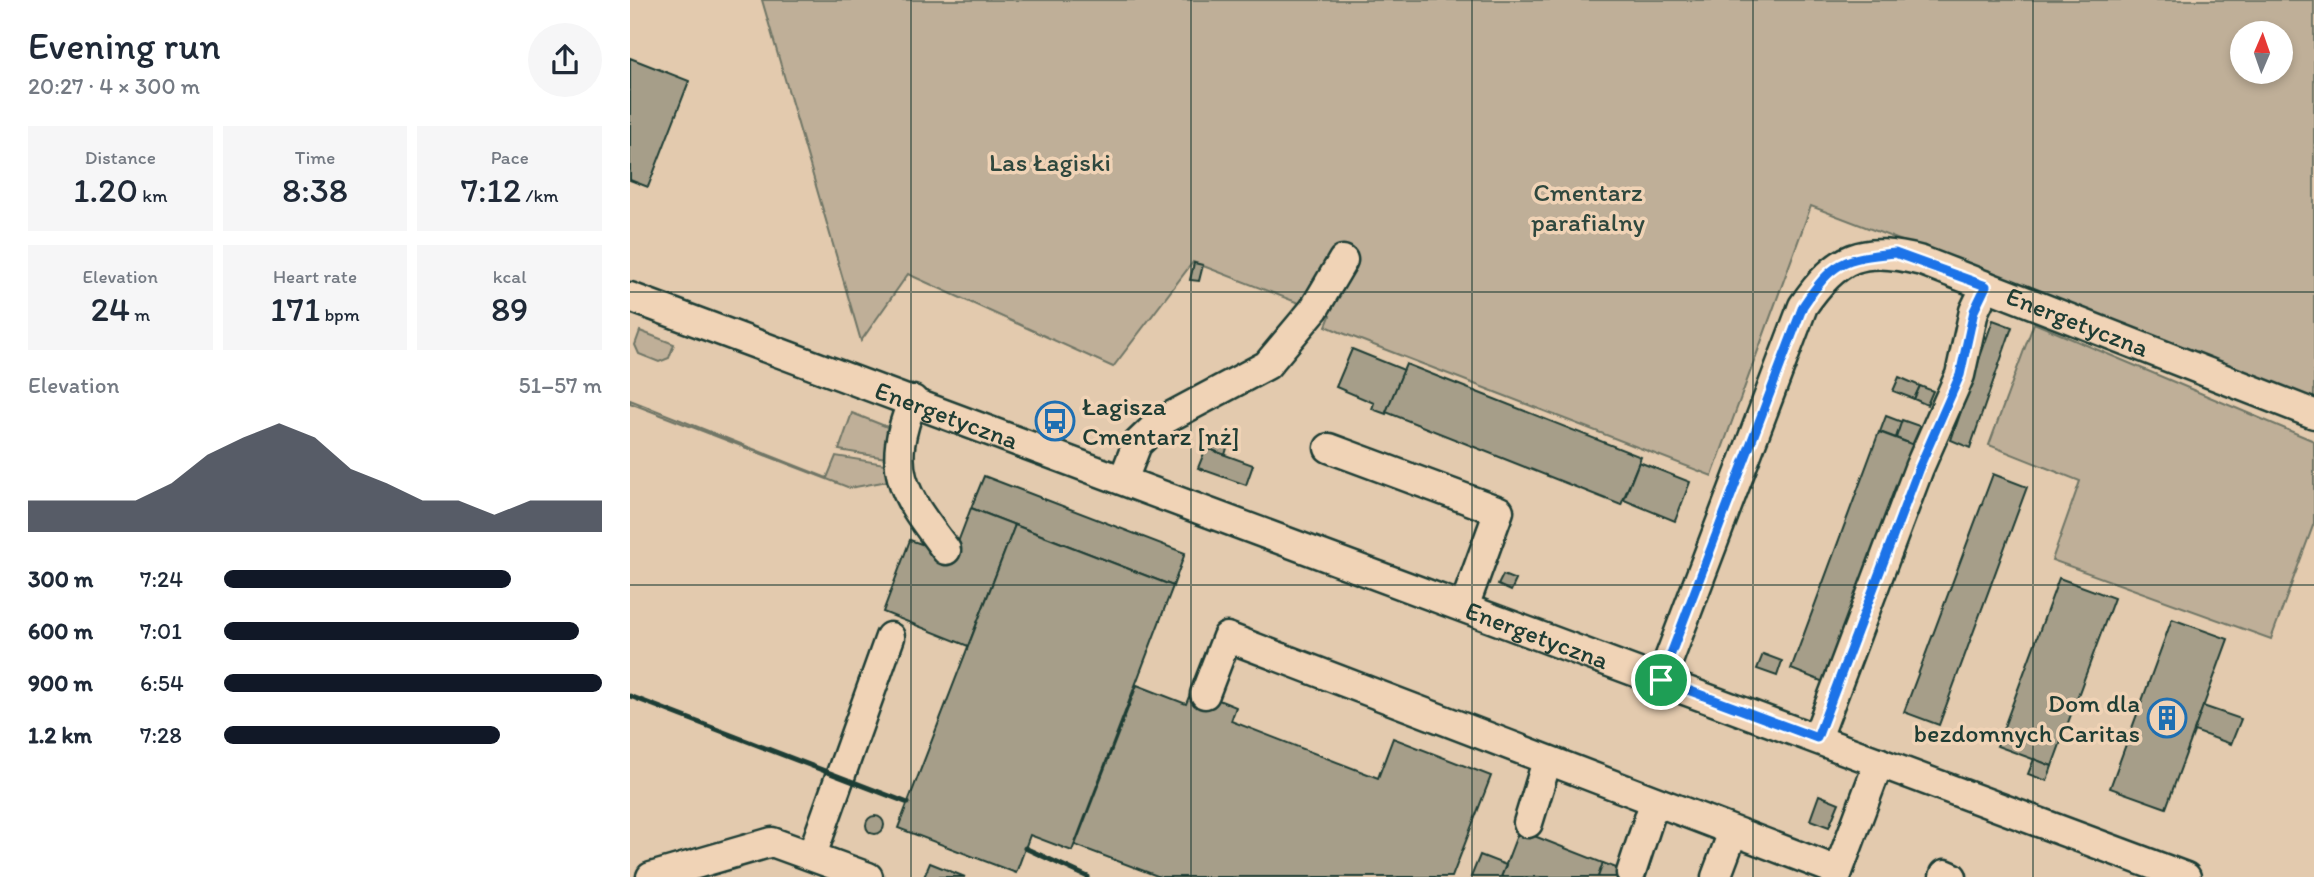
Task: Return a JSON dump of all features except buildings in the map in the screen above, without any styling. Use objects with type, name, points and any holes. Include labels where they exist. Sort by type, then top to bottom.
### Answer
[{"type":"street","name":"Energetyczna","points":[[630,297],[1661,680],[1803,306],[1822,278],[1845,260],[1895,253],[2314,414]]},
{"type":"street","points":[[1124,480],[1137,444],[1160,422],[1267,365],[1314,309],[1343,260]]},
{"type":"street","points":[[1817,738],[1919,468],[1960,375],[1974,311],[1986,286]]},
{"type":"street","points":[[913,400],[904,421],[898,463],[900,478],[916,510],[946,550]]},
{"type":"street","points":[[1329,448],[1499,511],[1464,607]]},
{"type":"street","points":[[812,855],[890,637]]},
{"type":"street","points":[[1205,694],[1227,637],[1837,874],[1879,762]]},
{"type":"street","points":[[1661,680],[2186,877]]},
{"type":"street","points":[[1528,823],[1547,761]]},
{"type":"street","points":[[1631,873],[1654,803]]},
{"type":"street","points":[[1716,877],[1733,832]]},
{"type":"street","points":[[651,877],[772,842],[868,877]]},
{"type":"street","points":[[1944,877],[1945,874],[1952,877]]},
{"type":"green space","points":[[762,0],[2314,0],[2314,399],[1811,206],[1712,476],[1340,332],[1326,326],[1330,316],[1193,262],[1113,367],[908,274],[861,341]]},
{"type":"green space","points":[[2034,323],[2314,441],[2314,523],[2271,639],[2052,560],[2080,481],[1989,445]]},
{"type":"green space","points":[[640,331],[674,344],[669,358],[659,362],[639,354],[635,345]]},
{"type":"green space","points":[[630,400],[827,478],[836,456],[885,464],[888,481],[850,488],[630,403]]},
{"type":"green space","points":[[852,413],[890,428],[886,458],[839,450]]},
{"type":"railway","points":[[630,696],[908,803]]},
{"type":"railway","points":[[1025,848],[1088,877]]},
{"type":"place","name":"Łagisza Cmentarz [nż]","points":[[1055,421]]},
{"type":"place","name":"Dom dla bezdomnych Caritas","points":[[2167,718]]},
{"type":"route","points":[[1895,253],[1986,286],[1974,311],[1960,375],[1919,468],[1817,738],[1661,680],[1803,306],[1822,278],[1845,260],[1895,253]]},
{"type":"park label","name":"Las Łagiski","points":[[1050,162]]},
{"type":"park label","name":"Cmentarz parafialny","points":[[1588,207]]}]
